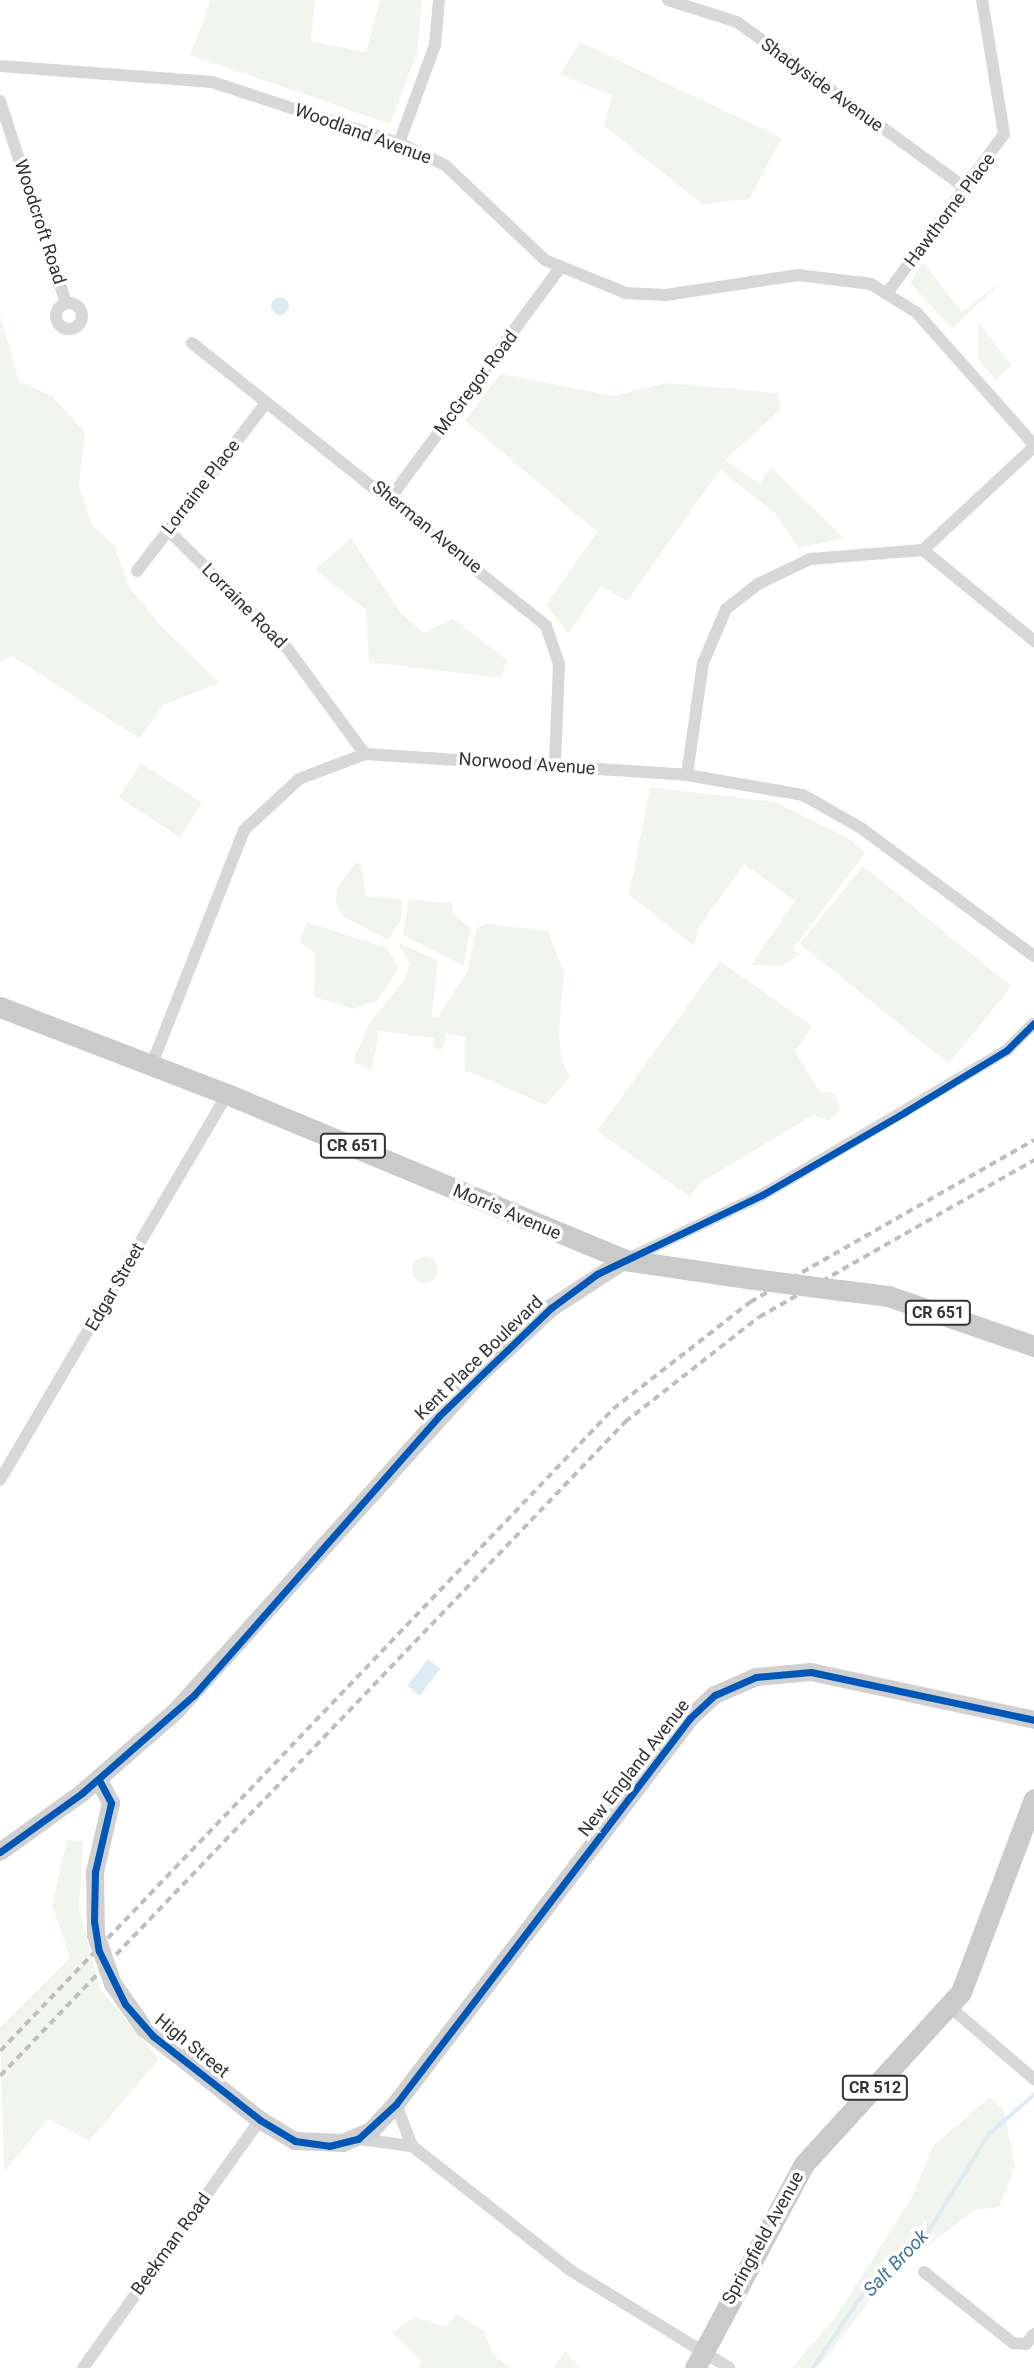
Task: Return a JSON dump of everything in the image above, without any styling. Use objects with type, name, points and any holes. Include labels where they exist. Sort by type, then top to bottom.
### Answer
[{"type":"main road","name":"Morris Avenue","points":[[0,1007],[227,1094],[625,1260],[888,1297],[1034,1346]]},
{"type":"main road","name":"Springfield Avenue","points":[[695,2368],[804,2164],[950,2007],[983,1947],[1034,1799]]},
{"type":"street","points":[[399,143],[435,45],[439,0]]},
{"type":"street","name":"Shadyside Avenue","points":[[668,0],[737,22],[967,189]]},
{"type":"street","name":"Hawthorne Place","points":[[888,292],[1001,141],[1005,124],[982,0]]},
{"type":"street","name":"Woodland Avenue","points":[[0,66],[212,82],[399,143],[445,165],[528,247],[560,268],[626,293],[666,295],[798,275],[852,279],[888,292],[929,325],[1034,446]]},
{"type":"street","name":"Woodcroft Road","points":[[0,101],[66,303]]},
{"type":"street","name":"McGregor Road","points":[[391,497],[560,268]]},
{"type":"street","name":"Sherman Avenue","points":[[192,343],[266,403],[391,497],[550,632],[558,664],[555,765]]},
{"type":"street","name":"Lorraine Place","points":[[137,571],[266,403]]},
{"type":"street","points":[[687,775],[703,663],[726,609],[758,584],[810,559],[923,550],[1034,446]]},
{"type":"street","name":"Lorraine Road","points":[[167,530],[287,648],[365,754]]},
{"type":"street","points":[[923,550],[1034,641]]},
{"type":"street","name":"Norwood Avenue","points":[[152,1064],[244,830],[299,779],[365,754],[687,775],[768,785],[834,810],[1034,956]]},
{"type":"street","name":"Kent Place Boulevard","points":[[0,1852],[99,1780],[194,1695],[479,1375],[551,1308],[625,1260],[762,1195],[1007,1050],[1034,1023]]},
{"type":"street","name":"Edgar Street","points":[[0,1480],[227,1094]]},
{"type":"street","name":"New England Avenue","points":[[380,2122],[690,1718],[715,1695],[756,1678],[811,1672],[1034,1720]]},
{"type":"street","name":"High Street","points":[[99,1780],[111,1803],[95,1872],[96,1935],[113,1984],[144,2028],[260,2120],[313,2146],[358,2139],[412,2147],[570,2270],[704,2348],[729,2368]]},
{"type":"street","points":[[950,2007],[1034,2079]]},
{"type":"street","points":[[396,2104],[412,2147]]},
{"type":"street","name":"Beekman Road","points":[[83,2368],[260,2120]]},
{"type":"street","name":"High Street","points":[[358,2139],[380,2122]]},
{"type":"street","points":[[924,2272],[1013,2343],[1026,2344],[1034,2334]]},
{"type":"shaded area","points":[[211,0],[315,0],[311,41],[366,52],[380,0],[422,0],[417,53],[390,124],[190,55]]},
{"type":"shaded area","points":[[580,42],[782,138],[749,199],[702,204],[604,126],[612,96],[560,74]]},
{"type":"shaded area","points":[[923,262],[962,312],[1003,280],[952,329],[910,283]]},
{"type":"shaded area","points":[[280,297],[286,300],[289,306],[286,312],[280,315],[274,312],[271,306],[274,300]]},
{"type":"shaded area","points":[[0,315],[19,381],[52,396],[85,432],[79,487],[92,525],[114,545],[129,587],[162,627],[220,683],[163,705],[140,739],[12,656],[0,663]]},
{"type":"shaded area","points":[[978,323],[1012,365],[996,380],[978,359]]},
{"type":"shaded area","points":[[500,374],[614,396],[665,383],[777,393],[781,409],[725,460],[759,484],[771,467],[844,538],[798,548],[776,514],[720,470],[627,601],[601,586],[568,634],[546,605],[597,532],[465,421]]},
{"type":"shaded area","points":[[351,538],[400,612],[424,633],[452,618],[507,660],[501,678],[369,662],[366,610],[315,570]]},
{"type":"shaded area","points":[[141,763],[202,803],[180,837],[119,797]]},
{"type":"shaded area","points":[[650,787],[775,802],[847,837],[865,853],[793,949],[799,955],[782,966],[751,965],[795,901],[744,864],[698,929],[694,946],[629,895]]},
{"type":"shaded area","points":[[355,863],[361,864],[366,896],[402,899],[401,920],[388,940],[344,917],[336,904],[337,888]]},
{"type":"shaded area","points":[[863,866],[1011,986],[949,1064],[800,944]]},
{"type":"shaded area","points":[[409,900],[453,903],[452,914],[471,928],[463,966],[403,935]]},
{"type":"shaded area","points":[[306,922],[387,948],[399,968],[377,1001],[353,1009],[314,997],[315,954],[300,942]]},
{"type":"shaded area","points":[[486,924],[548,931],[564,973],[559,1029],[561,1060],[570,1077],[546,1105],[465,1070],[465,1037],[446,1034],[443,1050],[433,1048],[435,1038],[379,1031],[372,1070],[353,1062],[368,1025],[406,977],[409,963],[398,943],[438,960],[432,1016],[438,1017],[468,970],[476,928]]},
{"type":"shaded area","points":[[720,961],[812,1026],[795,1051],[819,1091],[835,1093],[840,1111],[829,1121],[813,1115],[700,1183],[690,1197],[597,1131]]},
{"type":"shaded area","points":[[425,1257],[434,1261],[438,1270],[434,1279],[425,1283],[416,1279],[412,1270],[416,1261]]},
{"type":"shaded area","points":[[428,1659],[441,1669],[420,1696],[407,1686]]},
{"type":"shaded area","points":[[67,1840],[83,1841],[79,1908],[100,1989],[159,2059],[89,2141],[48,2119],[4,2172],[0,2027],[70,1958],[52,1905]]},
{"type":"shaded area","points":[[990,2097],[1004,2110],[1015,2167],[999,2207],[975,2210],[895,2270],[817,2368],[792,2368],[837,2315],[910,2200],[934,2145]]},
{"type":"shaded area","points":[[457,2314],[484,2331],[494,2356],[512,2368],[418,2368],[421,2360],[392,2332],[415,2317],[446,2327]]},
{"type":"shaded area","points":[[565,2351],[579,2368],[554,2368]]},
{"type":"waterway","name":"Salt Brook","points":[[813,2368],[858,2301],[928,2232],[989,2134],[1034,2095]]},
{"type":"railway","points":[[0,2051],[613,1409],[750,1302],[1034,1140]]},
{"type":"railway","points":[[0,2076],[625,1422],[759,1317],[1034,1160]]},
{"type":"cycle path","points":[[0,1852],[82,1793],[194,1695],[439,1416],[551,1308],[597,1274],[762,1195],[905,1112],[1007,1050],[1034,1023]]},
{"type":"cycle path","points":[[99,1780],[111,1803],[95,1872],[94,1921],[99,1951],[125,2004],[153,2036],[260,2120],[295,2141],[329,2146],[358,2139],[396,2104],[690,1718],[715,1695],[756,1677],[811,1672],[1034,1720]]}]
